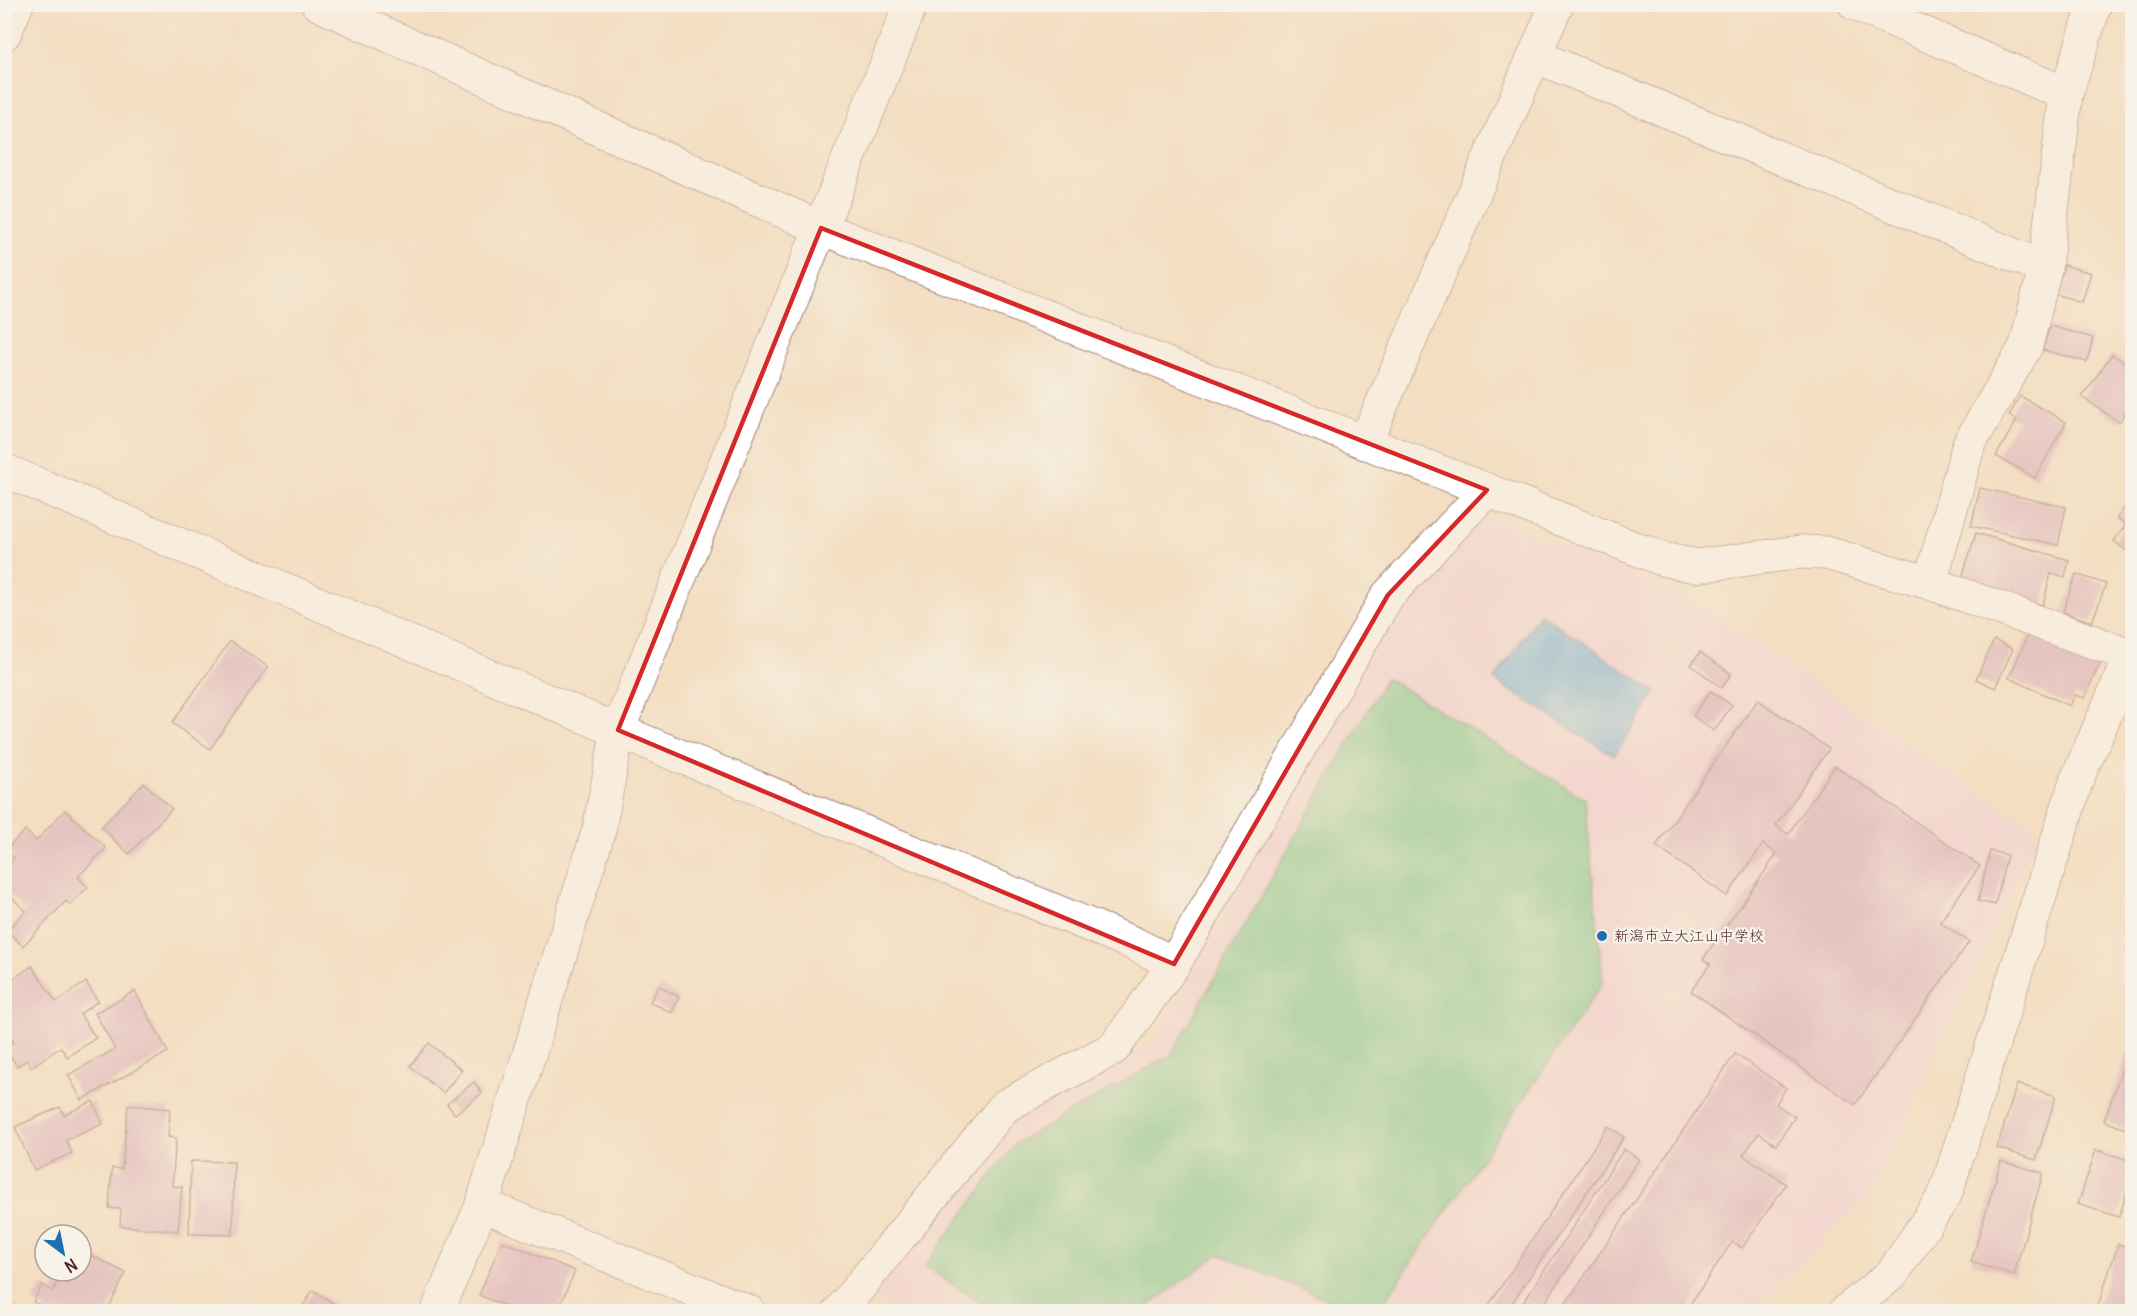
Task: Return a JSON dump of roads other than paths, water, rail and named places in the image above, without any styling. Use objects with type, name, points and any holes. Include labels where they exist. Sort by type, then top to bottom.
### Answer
[{"type":"street","points":[[4,34],[17,4]]},
{"type":"street","points":[[318,4],[821,228],[1662,559],[1696,566],[1801,552],[1826,553],[1930,583],[2132,655],[2077,779],[1945,1195],[1892,1274],[1845,1311]]},
{"type":"street","points":[[437,1311],[482,1205],[599,830],[618,730],[910,4]]},
{"type":"street","points":[[1365,443],[1557,4]]},
{"type":"street","points":[[1855,4],[2066,94]]},
{"type":"street","points":[[1930,583],[1969,444],[2026,346],[2046,268],[2066,94],[2095,4]]},
{"type":"street","points":[[1535,56],[2046,268]]},
{"type":"street","points":[[4,470],[618,730],[1135,944],[1174,964]]},
{"type":"street","points":[[839,1311],[1005,1106],[1114,1048],[1174,964],[1389,595],[1487,490]]},
{"type":"street","points":[[482,1205],[749,1311]]},
{"type":"water","points":[[1540,613],[1656,692],[1614,756],[1494,680]]},
{"type":"place","name":"新潟市立大江山中学校","points":[[1602,936]]}]
